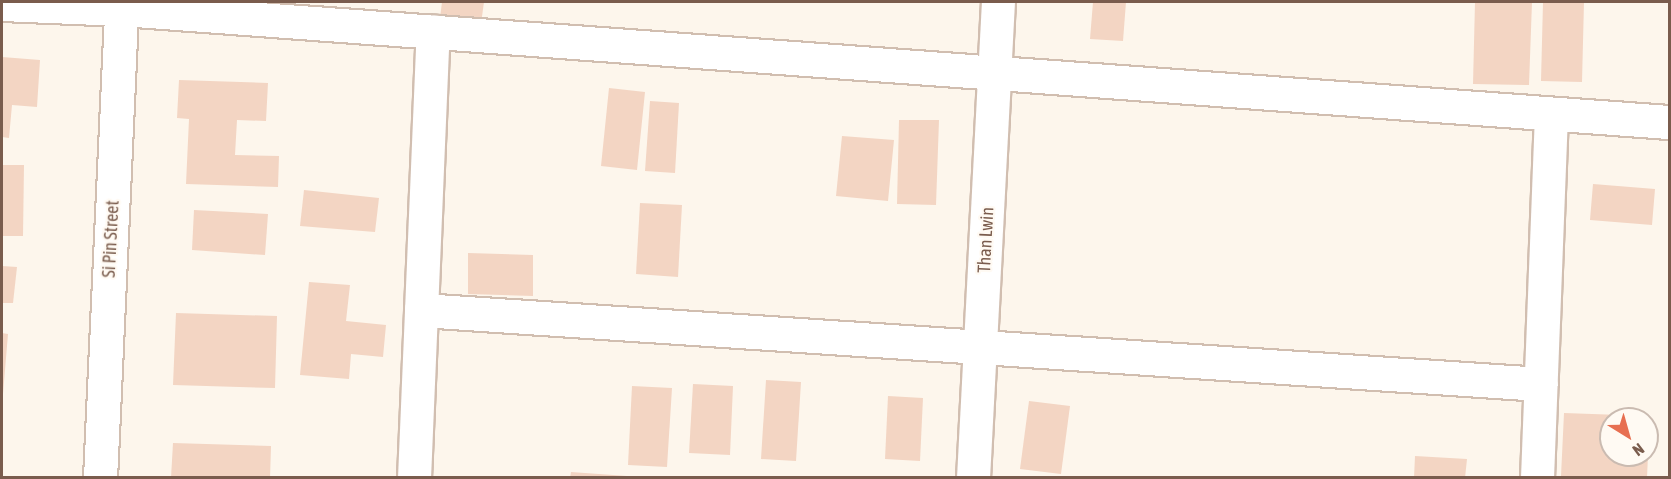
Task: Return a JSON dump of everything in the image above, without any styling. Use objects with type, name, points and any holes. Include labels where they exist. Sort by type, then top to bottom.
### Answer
[{"type":"street","name":"Than Lwin","points":[[973,477],[998,2]]},
{"type":"street","points":[[2,4],[122,5],[433,31],[1670,122]]},
{"type":"street","name":"Si Pin Street","points":[[100,477],[122,5]]},
{"type":"street","points":[[414,477],[433,31]]},
{"type":"street","points":[[1537,477],[1551,114]]},
{"type":"street","points":[[421,310],[1541,384]]},
{"type":"building","points":[[442,2],[484,2],[480,31],[439,26]]},
{"type":"building","points":[[1093,2],[1126,2],[1123,41],[1090,39]]},
{"type":"building","points":[[1475,2],[1532,2],[1529,85],[1473,84]]},
{"type":"building","points":[[1543,2],[1584,2],[1582,82],[1541,81]]},
{"type":"building","points":[[2,57],[40,60],[37,107],[12,105],[9,138],[2,137]]},
{"type":"building","points":[[179,80],[268,83],[266,121],[237,120],[235,155],[279,156],[278,187],[186,184],[189,119],[177,118]]},
{"type":"building","points":[[609,88],[645,92],[637,170],[601,166]]},
{"type":"building","points":[[650,101],[679,103],[675,173],[645,171]]},
{"type":"building","points":[[899,120],[939,120],[936,205],[897,204]]},
{"type":"building","points":[[842,136],[894,140],[888,201],[836,196]]},
{"type":"building","points":[[2,165],[24,165],[23,236],[2,236]]},
{"type":"building","points":[[1593,184],[1655,189],[1652,225],[1590,220]]},
{"type":"building","points":[[304,190],[379,198],[375,232],[300,226]]},
{"type":"building","points":[[640,203],[682,205],[678,277],[636,274]]},
{"type":"building","points":[[194,210],[268,214],[265,255],[192,250]]},
{"type":"building","points":[[468,253],[533,255],[533,296],[468,294]]},
{"type":"building","points":[[2,266],[17,267],[13,303],[2,303]]},
{"type":"building","points":[[309,282],[350,285],[346,321],[386,325],[383,357],[351,354],[349,379],[300,375]]},
{"type":"building","points":[[176,313],[277,316],[275,388],[173,385]]},
{"type":"building","points":[[2,333],[8,334],[3,394],[2,394]]},
{"type":"building","points":[[766,380],[801,382],[796,461],[761,459]]},
{"type":"building","points":[[693,384],[733,386],[730,455],[689,453]]},
{"type":"building","points":[[632,386],[672,388],[667,467],[628,465]]},
{"type":"building","points":[[888,396],[923,398],[920,461],[885,459]]},
{"type":"building","points":[[1029,401],[1070,406],[1061,474],[1020,469]]},
{"type":"building","points":[[1564,413],[1599,414],[1599,467],[1647,467],[1647,478],[1561,476]]},
{"type":"building","points":[[173,443],[271,446],[270,478],[171,478]]},
{"type":"building","points":[[1415,456],[1467,459],[1465,478],[1414,478]]},
{"type":"building","points":[[571,472],[627,476],[627,478],[570,478]]}]
